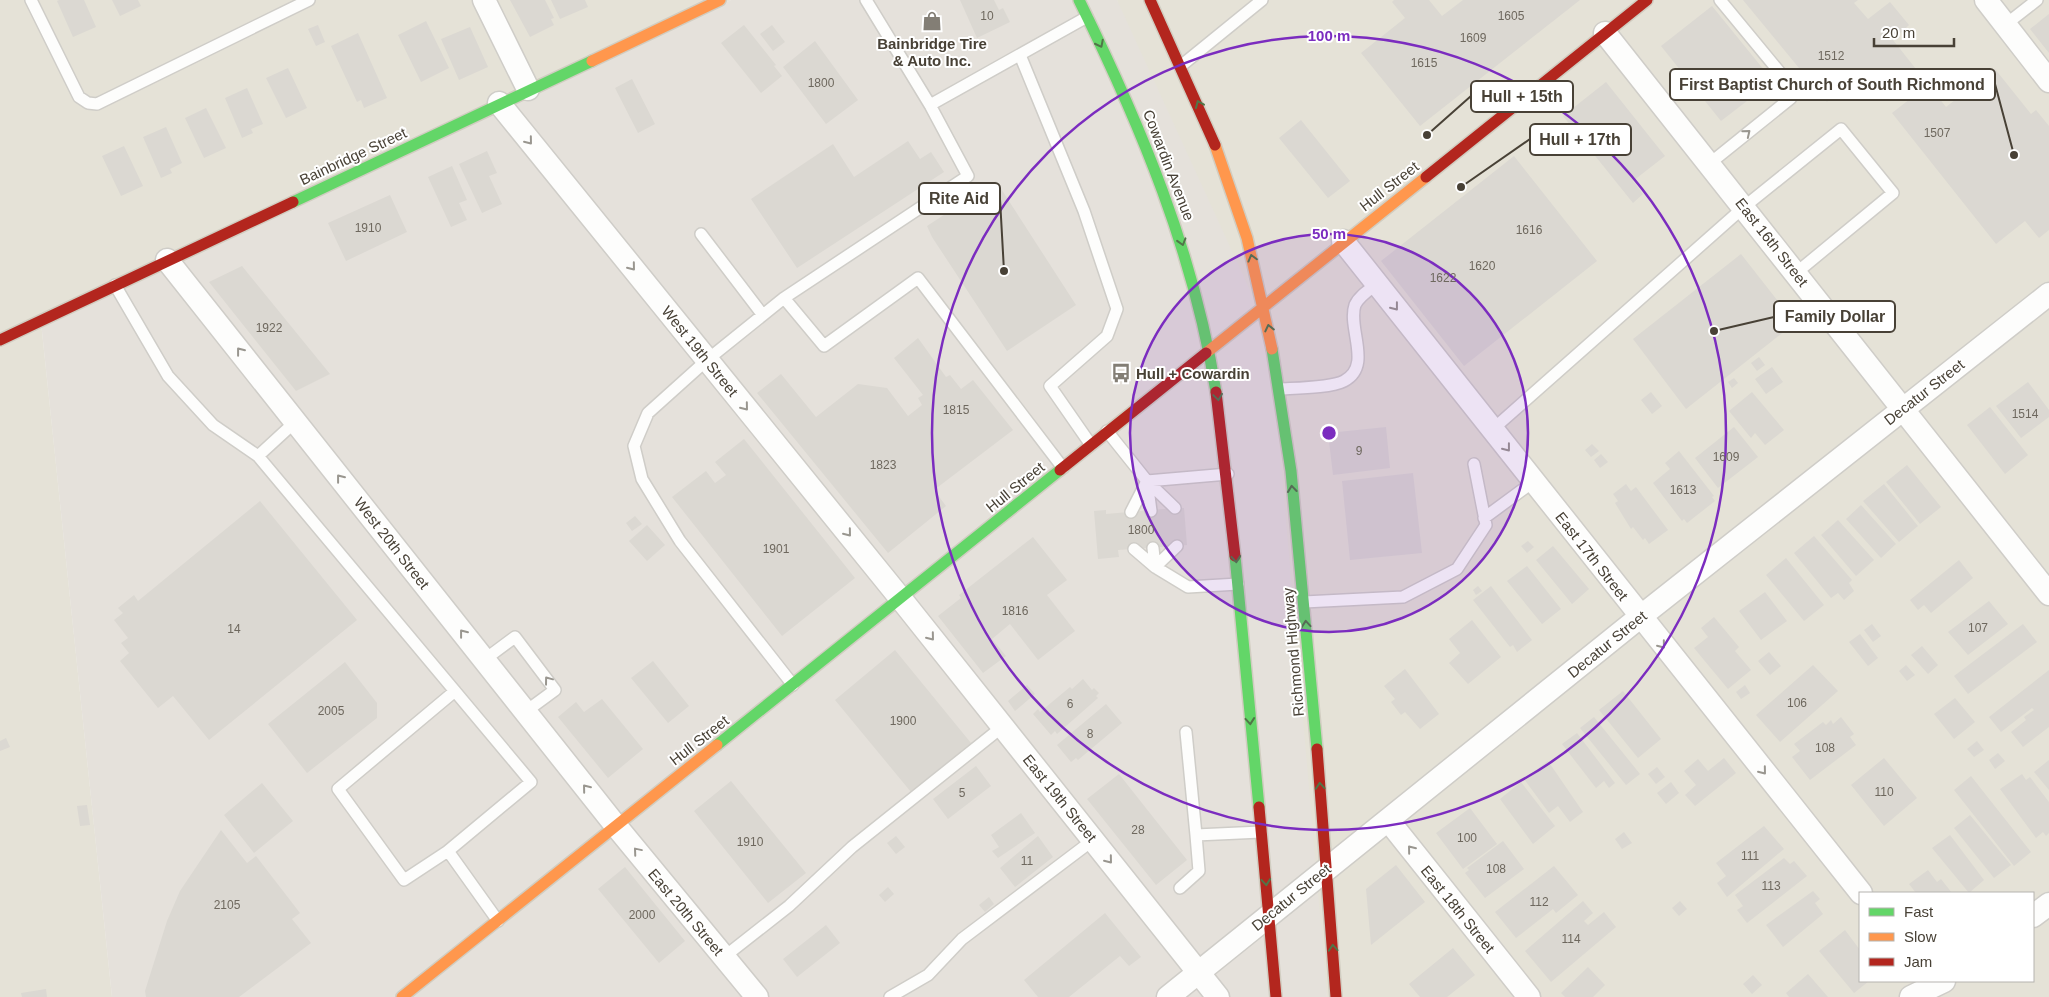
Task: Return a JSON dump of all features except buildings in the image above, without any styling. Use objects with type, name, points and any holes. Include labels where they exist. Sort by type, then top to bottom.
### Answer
[{"type":"main road","name":"Bainbridge Street","points":[[0,340],[528,89],[720,0]]},
{"type":"main road","name":"Cowardin Avenue","points":[[1078,0],[1116,76],[1159,173],[1183,244],[1208,349]]},
{"type":"main road","points":[[1150,0],[1182,65],[1214,139],[1247,238],[1264,305]]},
{"type":"main road","name":"Hull Street","points":[[402,997],[901,599],[1208,349],[1647,0]]},
{"type":"main road","name":"Richmond Highway","points":[[1264,305],[1280,390],[1288,446],[1304,602],[1336,997]]},
{"type":"main road","points":[[1208,349],[1216,383],[1228,474],[1276,997]]},
{"type":"street","points":[[484,0],[528,89]]},
{"type":"street","points":[[1986,0],[2049,81]]},
{"type":"street","name":"East 16th Street","points":[[1605,33],[1904,408],[2049,594]]},
{"type":"street","name":"West 19th Street","points":[[499,104],[901,599]]},
{"type":"street","name":"East 17th Street","points":[[1343,241],[1860,892]]},
{"type":"street","name":"West 20th Street","points":[[167,260],[616,826]]},
{"type":"street","name":"Decatur Street","points":[[1168,997],[1640,617],[2049,294]]},
{"type":"street","name":"East 19th Street","points":[[901,599],[1218,997]]},
{"type":"street","name":"East 18th Street","points":[[1388,820],[1529,997]]},
{"type":"street","name":"East 20th Street","points":[[616,826],[757,997]]},
{"type":"street","points":[[2034,915],[2049,904]]},
{"type":"street","points":[[1911,997],[1938,986]]},
{"type":"lane","points":[[31,0],[79,97],[88,104],[97,104],[309,0]]},
{"type":"lane","points":[[793,685],[680,541],[642,478],[634,446],[648,413],[762,314],[968,176],[930,105],[866,0]]},
{"type":"lane","points":[[1182,65],[1262,0]]},
{"type":"lane","points":[[1709,164],[1791,98],[1791,86],[1720,0]]},
{"type":"lane","points":[[2005,25],[2037,0]]},
{"type":"lane","points":[[930,105],[1087,17]]},
{"type":"lane","points":[[1020,54],[1084,212],[1117,309],[1108,336],[1050,386],[1091,445]]},
{"type":"lane","points":[[1492,430],[1744,207],[1841,130],[1893,193],[1796,273]]},
{"type":"lane","points":[[701,234],[762,314]]},
{"type":"lane","points":[[784,298],[824,346],[918,278],[1063,468]]},
{"type":"lane","points":[[1280,390],[1344,382],[1353,374],[1357,365],[1358,349],[1354,308],[1358,300],[1377,284]]},
{"type":"lane","points":[[115,285],[168,376],[213,425],[258,456],[531,782],[448,851],[404,880],[338,789],[454,691]]},
{"type":"lane","points":[[258,456],[296,422]]},
{"type":"lane","points":[[1108,431],[1147,481],[1175,508]]},
{"type":"lane","points":[[1304,602],[1403,597],[1458,569],[1486,525],[1474,464]]},
{"type":"lane","points":[[1147,481],[1228,474]]},
{"type":"lane","points":[[1147,481],[1151,511]]},
{"type":"lane","points":[[1131,512],[1147,481]]},
{"type":"lane","points":[[1484,518],[1533,482]]},
{"type":"lane","points":[[1155,567],[1177,546]]},
{"type":"lane","points":[[1154,548],[1155,567]]},
{"type":"lane","points":[[1134,549],[1155,567],[1188,587],[1238,584]]},
{"type":"lane","points":[[484,660],[515,637],[555,690],[525,712]]},
{"type":"lane","points":[[724,957],[789,906],[852,847],[1002,727]]},
{"type":"lane","points":[[1180,888],[1199,871],[1186,732]]},
{"type":"lane","points":[[1196,835],[1260,832]]},
{"type":"lane","points":[[890,997],[928,975],[962,939],[1093,840]]},
{"type":"lane","points":[[448,851],[498,921]]},
{"type":"shaded area","points":[[0,0],[731,0],[41,322],[112,997],[0,997]]},
{"type":"shaded area","points":[[731,0],[1117,0],[1270,334],[1327,997],[112,997],[41,322]]},
{"type":"shaded area","points":[[1117,0],[2049,0],[2049,997],[1327,997]]},
{"type":"traffic: fast","points":[[1079,0],[1144,143],[1162,191],[1194,290],[1216,392]]},
{"type":"traffic: fast","points":[[293,202],[592,61]]},
{"type":"traffic: fast","points":[[1272,349],[1291,471],[1317,749]]},
{"type":"traffic: fast","points":[[717,745],[1060,470]]},
{"type":"traffic: fast","points":[[1235,556],[1259,807]]},
{"type":"traffic: slow","points":[[592,61],[720,0]]},
{"type":"traffic: slow","points":[[1215,145],[1247,238],[1272,349]]},
{"type":"traffic: slow","points":[[1206,353],[1426,177]]},
{"type":"traffic: slow","points":[[402,997],[717,745]]},
{"type":"traffic: jam","points":[[1150,0],[1215,145]]},
{"type":"traffic: jam","points":[[1426,177],[1647,0]]},
{"type":"traffic: jam","points":[[0,340],[293,202]]},
{"type":"traffic: jam","points":[[1060,470],[1206,353]]},
{"type":"traffic: jam","points":[[1216,392],[1235,556]]},
{"type":"traffic: jam","points":[[1317,749],[1336,997]]},
{"type":"traffic: jam","points":[[1259,807],[1276,997]]},
{"type":"place","name":"Bainbridge Tire & Auto Inc.","points":[[932,21]]},
{"type":"place","name":"Hull + 15th","points":[[1427,135]]},
{"type":"place","name":"First Baptist Church of South Richmond","points":[[2014,155]]},
{"type":"place","name":"Hull + 17th","points":[[1461,187]]},
{"type":"place","name":"Rite Aid","points":[[1004,271]]},
{"type":"place","name":"Family Dollar","points":[[1714,331]]},
{"type":"place","name":"Hull + Cowardin","points":[[1121,373]]}]
